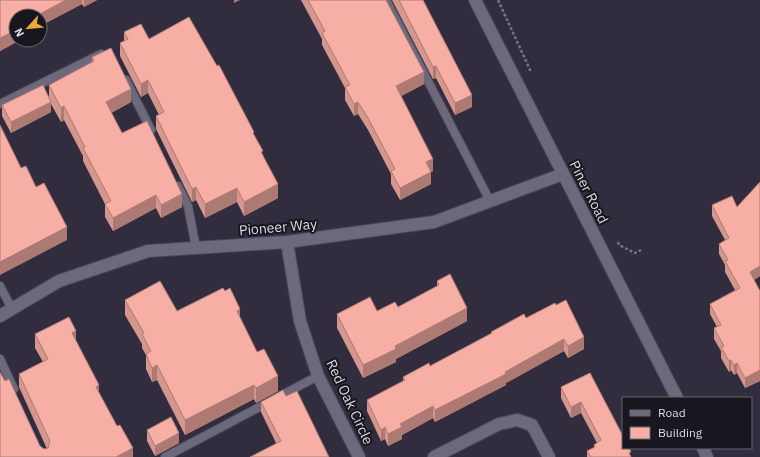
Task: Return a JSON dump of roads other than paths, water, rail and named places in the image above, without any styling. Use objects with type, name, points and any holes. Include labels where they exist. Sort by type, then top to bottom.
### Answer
[{"type":"street","name":"Piner Road","points":[[475,0],[676,397]]},
{"type":"street","name":"Pioneer Way","points":[[0,316],[59,281],[148,251],[287,242],[434,222],[563,174]]},
{"type":"street","name":"Red Oak Circle","points":[[287,242],[300,321],[318,376],[359,457]]},
{"type":"street","points":[[434,457],[499,424],[517,420],[532,424],[549,457]]},
{"type":"lane","points":[[386,0],[490,201]]},
{"type":"lane","points":[[0,104],[111,49]]},
{"type":"lane","points":[[122,70],[153,134]]},
{"type":"lane","points":[[174,177],[188,206],[196,248]]},
{"type":"lane","points":[[0,286],[12,309]]},
{"type":"lane","points":[[0,359],[16,394]]},
{"type":"lane","points":[[165,457],[318,376]]}]
